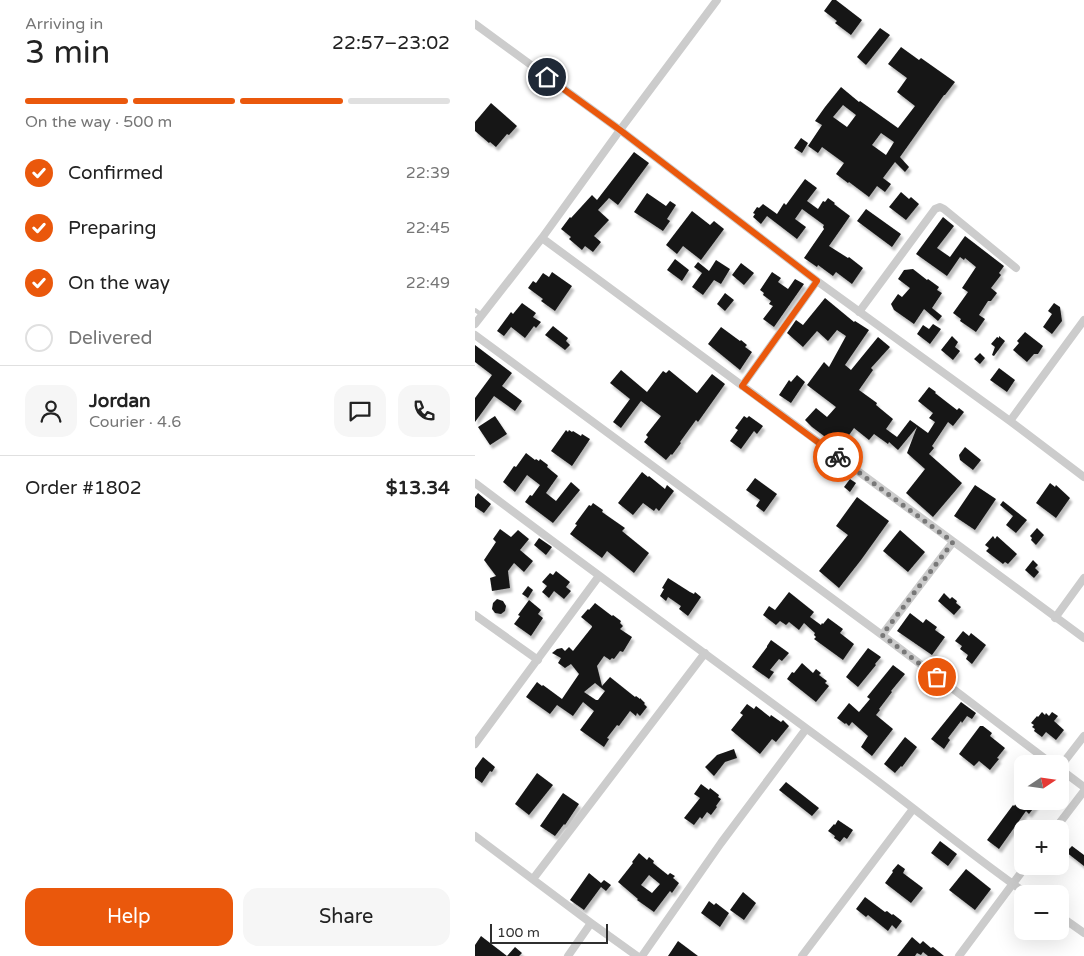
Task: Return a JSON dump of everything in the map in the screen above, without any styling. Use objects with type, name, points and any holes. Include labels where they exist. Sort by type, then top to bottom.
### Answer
[{"type":"street","points":[[475,324],[542,238],[717,0]]},
{"type":"street","points":[[475,24],[620,130],[817,281],[1010,420],[1084,477]]},
{"type":"street","points":[[859,312],[935,209],[940,207],[945,209],[1016,268]]},
{"type":"street","points":[[542,238],[1084,638]]},
{"type":"street","points":[[742,386],[817,281]]},
{"type":"street","points":[[1010,420],[1084,320]]},
{"type":"street","points":[[475,335],[882,635],[1041,755]]},
{"type":"street","points":[[475,483],[853,763],[1012,884]]},
{"type":"street","points":[[882,635],[953,542]]},
{"type":"street","points":[[475,744],[599,576]]},
{"type":"street","points":[[1055,618],[1084,578]]},
{"type":"street","points":[[475,614],[538,660]]},
{"type":"street","points":[[533,879],[705,653]]},
{"type":"street","points":[[642,956],[721,843],[806,729]]},
{"type":"street","points":[[1069,756],[1084,736]]},
{"type":"street","points":[[1069,775],[1084,787]]},
{"type":"street","points":[[1062,820],[1084,791]]},
{"type":"street","points":[[802,956],[913,809]]},
{"type":"street","points":[[475,836],[637,956]]},
{"type":"street","points":[[959,956],[1019,875]]},
{"type":"street","points":[[1069,922],[1084,933]]},
{"type":"street","points":[[568,956],[591,923]]},
{"type":"lane","points":[[475,310],[482,315]]},
{"type":"building","points":[[832,0],[836,0],[862,20],[851,35],[835,23],[837,21],[824,11]]},
{"type":"building","points":[[880,28],[890,35],[866,65],[857,57]]},
{"type":"building","points":[[901,47],[919,60],[921,58],[955,82],[900,157],[909,167],[905,172],[895,162],[883,178],[891,184],[885,192],[877,186],[869,197],[836,174],[844,163],[822,147],[818,153],[808,146],[822,125],[815,121],[841,87],[859,102],[898,128],[915,106],[897,92],[907,78],[888,64]],"holes":[[[843,105],[856,115],[847,127],[833,117]],[[881,133],[894,142],[886,155],[872,145]]]},
{"type":"building","points":[[491,103],[517,126],[496,147],[475,131],[475,122]]},
{"type":"building","points":[[801,138],[808,143],[802,153],[794,148]]},
{"type":"building","points":[[634,152],[649,163],[618,205],[609,198],[598,210],[609,220],[594,236],[601,242],[593,252],[585,246],[582,250],[561,229],[592,195],[597,200]]},
{"type":"building","points":[[805,179],[817,188],[807,201],[818,209],[823,201],[825,202],[828,198],[850,216],[829,246],[849,257],[863,268],[852,284],[836,272],[833,276],[804,258],[824,229],[824,225],[802,209],[795,219],[806,227],[797,239],[767,216],[761,224],[753,217],[757,207],[759,208],[763,204],[777,214]]},
{"type":"building","points":[[901,192],[919,204],[906,220],[889,207]]},
{"type":"building","points":[[647,193],[666,206],[670,201],[676,205],[667,219],[670,221],[663,231],[634,212]]},
{"type":"building","points":[[866,209],[901,234],[892,247],[857,221]]},
{"type":"building","points":[[692,211],[710,225],[714,221],[724,229],[701,260],[683,246],[677,254],[666,245]]},
{"type":"building","points":[[943,217],[954,226],[937,248],[950,257],[965,236],[1004,266],[999,273],[1001,275],[991,288],[997,293],[991,301],[988,301],[979,315],[985,319],[976,332],[960,321],[961,319],[953,313],[968,292],[962,288],[976,267],[965,258],[964,260],[960,257],[947,276],[916,254]]},
{"type":"building","points":[[675,259],[689,270],[682,281],[667,270]]},
{"type":"building","points":[[716,260],[730,269],[721,284],[714,280],[703,295],[692,287],[702,273],[694,267],[698,262],[709,271]]},
{"type":"building","points":[[741,263],[754,273],[744,285],[732,275]]},
{"type":"building","points":[[913,269],[939,287],[937,290],[942,293],[932,308],[942,316],[938,321],[924,309],[914,324],[894,310],[891,304],[898,294],[902,297],[910,288],[898,279],[904,270]]},
{"type":"building","points":[[552,272],[572,286],[555,311],[528,288],[533,281],[536,283],[543,273],[549,277]]},
{"type":"building","points":[[772,272],[781,278],[778,282],[788,289],[795,279],[804,284],[774,327],[763,319],[773,306],[769,304],[771,301],[760,290]]},
{"type":"building","points":[[725,293],[734,300],[725,311],[717,304]]},
{"type":"building","points":[[825,298],[854,322],[869,330],[845,365],[851,370],[878,337],[890,347],[871,368],[873,370],[859,390],[877,403],[876,405],[893,419],[886,429],[897,437],[910,420],[928,433],[935,422],[929,418],[933,413],[918,401],[929,387],[957,410],[959,408],[964,412],[953,426],[948,422],[932,446],[934,448],[929,454],[962,483],[933,517],[906,493],[925,469],[907,453],[917,427],[898,450],[889,442],[888,444],[874,434],[869,440],[854,428],[840,448],[805,420],[816,408],[827,417],[836,407],[807,385],[824,362],[829,367],[846,336],[837,330],[828,341],[817,331],[803,347],[787,333],[796,320],[803,325]]},
{"type":"building","points":[[522,303],[536,313],[533,317],[541,322],[536,328],[534,326],[525,338],[511,327],[504,336],[497,331],[511,312],[513,314]]},
{"type":"building","points":[[1054,303],[1060,307],[1062,321],[1052,334],[1043,327],[1052,314],[1048,311]]},
{"type":"building","points":[[933,324],[941,329],[930,344],[917,334],[923,325],[929,329]]},
{"type":"building","points":[[553,326],[568,338],[566,341],[570,345],[565,350],[545,335]]},
{"type":"building","points":[[721,327],[741,340],[747,345],[745,347],[752,352],[740,370],[708,344]]},
{"type":"building","points":[[1025,332],[1043,346],[1038,354],[1034,354],[1027,362],[1013,350],[1019,343],[1017,341]]},
{"type":"building","points":[[952,336],[958,342],[955,347],[960,351],[953,360],[941,350]]},
{"type":"building","points":[[999,336],[1005,341],[994,356],[992,355],[995,347],[991,344]]},
{"type":"building","points":[[475,345],[512,373],[502,386],[522,401],[515,411],[494,396],[475,422],[475,398],[492,375],[475,362]]},
{"type":"building","points":[[980,353],[985,358],[980,364],[974,359]]},
{"type":"building","points":[[999,368],[1015,380],[1007,392],[990,380]]},
{"type":"building","points":[[621,370],[647,392],[663,371],[666,373],[669,370],[697,393],[712,374],[725,384],[698,422],[696,420],[672,455],[666,460],[644,442],[648,437],[646,435],[661,416],[641,401],[621,428],[613,422],[630,399],[610,383]]},
{"type":"building","points":[[797,375],[805,382],[791,403],[779,395],[789,380],[791,382]]},
{"type":"building","points":[[495,416],[507,434],[490,445],[478,427]]},
{"type":"building","points":[[744,416],[747,418],[749,416],[763,426],[757,434],[754,431],[741,449],[730,441],[738,430],[735,428]]},
{"type":"building","points":[[566,430],[568,432],[569,430],[573,431],[581,436],[582,434],[590,439],[572,466],[551,451]]},
{"type":"building","points":[[965,447],[981,460],[973,470],[960,460],[959,455]]},
{"type":"building","points":[[526,453],[535,460],[539,461],[540,459],[558,476],[546,493],[556,501],[571,482],[580,490],[553,523],[525,502],[540,485],[527,475],[515,492],[503,482]]},
{"type":"building","points":[[642,472],[665,489],[667,485],[674,491],[659,511],[656,508],[654,511],[643,503],[633,515],[618,503]]},
{"type":"building","points":[[755,478],[777,494],[764,512],[756,506],[760,500],[746,490]]},
{"type":"building","points":[[850,479],[856,483],[850,492],[844,487]]},
{"type":"building","points":[[1050,483],[1055,487],[1056,485],[1070,498],[1056,518],[1036,503]]},
{"type":"building","points":[[975,485],[996,499],[975,530],[954,516]]},
{"type":"building","points":[[478,493],[491,504],[484,513],[475,507],[475,497]]},
{"type":"building","points":[[857,497],[889,521],[839,588],[819,571],[848,535],[836,526]]},
{"type":"building","points":[[1003,501],[1027,520],[1016,533],[1006,525],[1013,516],[1000,505]]},
{"type":"building","points":[[593,503],[603,510],[602,512],[625,528],[622,531],[649,553],[634,573],[607,551],[602,558],[570,534],[589,505],[591,506]]},
{"type":"building","points":[[1037,528],[1044,535],[1036,545],[1030,536]]},
{"type":"building","points":[[500,529],[511,537],[518,530],[529,539],[520,550],[533,561],[524,572],[514,563],[508,571],[510,588],[492,591],[490,578],[496,576],[484,560],[496,542],[493,539]]},
{"type":"building","points":[[900,530],[925,552],[908,572],[883,551]]},
{"type":"building","points":[[993,536],[995,539],[997,536],[1017,554],[1008,564],[1005,562],[1003,564],[986,551],[989,548],[985,545]]},
{"type":"building","points":[[539,538],[552,547],[546,555],[534,545]]},
{"type":"building","points":[[1033,560],[1038,565],[1035,568],[1039,572],[1034,578],[1025,570]]},
{"type":"building","points":[[556,571],[570,582],[566,587],[571,591],[564,599],[554,591],[549,598],[542,592],[547,586],[542,582],[550,573],[553,575]]},
{"type":"building","points":[[668,578],[701,597],[688,616],[679,609],[681,606],[668,597],[666,601],[660,596]]},
{"type":"building","points":[[528,586],[533,590],[528,598],[522,594]]},
{"type":"building","points":[[789,592],[814,612],[810,617],[821,625],[828,618],[843,629],[840,633],[854,644],[843,660],[814,639],[816,637],[815,633],[804,623],[799,630],[789,622],[786,625],[780,621],[776,625],[763,615],[769,606],[775,610]]},
{"type":"building","points":[[944,593],[950,599],[952,597],[957,601],[956,603],[961,607],[954,615],[938,601]]},
{"type":"building","points":[[497,599],[503,601],[506,606],[505,611],[501,614],[495,613],[492,609],[493,603]]},
{"type":"building","points":[[529,600],[541,610],[538,614],[543,618],[531,636],[514,624]]},
{"type":"building","points":[[595,603],[621,621],[620,623],[623,626],[620,629],[632,637],[623,652],[620,651],[614,659],[610,660],[604,656],[597,666],[602,686],[610,677],[635,697],[640,698],[647,707],[640,716],[637,713],[636,716],[630,711],[607,738],[609,739],[604,747],[580,730],[594,711],[583,702],[573,716],[557,705],[550,714],[526,697],[537,682],[562,699],[579,674],[571,664],[565,668],[558,663],[561,658],[552,653],[562,648],[565,651],[569,647],[573,651],[592,627],[581,617]],"holes":[[[595,683],[605,691],[598,700],[584,692]]]},
{"type":"building","points":[[910,613],[923,623],[926,619],[937,627],[935,630],[945,637],[932,655],[897,631]]},
{"type":"building","points":[[963,631],[969,636],[971,633],[986,645],[972,664],[966,659],[968,655],[960,649],[962,646],[955,641]]},
{"type":"building","points":[[771,640],[789,653],[782,661],[779,659],[770,670],[774,672],[769,679],[752,667]]},
{"type":"building","points":[[868,648],[881,657],[858,687],[846,677]]},
{"type":"building","points":[[802,663],[813,673],[816,669],[821,673],[819,675],[827,681],[825,683],[829,686],[816,702],[787,679]]},
{"type":"building","points":[[893,665],[905,674],[891,691],[876,715],[893,729],[872,756],[861,747],[868,736],[852,722],[849,726],[837,718],[849,703],[859,712],[870,699],[867,697]]},
{"type":"building","points":[[961,702],[976,713],[972,719],[967,716],[962,723],[961,721],[948,738],[950,740],[944,749],[931,739]]},
{"type":"building","points":[[747,704],[754,709],[756,706],[770,717],[771,715],[781,722],[783,720],[789,726],[776,742],[772,739],[760,754],[731,730],[743,715],[740,713]]},
{"type":"building","points":[[1042,712],[1049,716],[1052,712],[1058,716],[1054,721],[1064,730],[1056,740],[1046,732],[1042,737],[1032,727],[1034,725],[1031,723]]},
{"type":"building","points":[[980,726],[983,726],[992,733],[990,736],[1005,748],[990,770],[979,761],[974,766],[959,754]]},
{"type":"building","points":[[905,737],[917,747],[895,773],[884,764]]},
{"type":"building","points":[[734,749],[737,758],[725,762],[714,776],[705,767],[717,755]]},
{"type":"building","points":[[483,757],[495,767],[482,783],[475,778],[475,768]]},
{"type":"building","points":[[537,773],[553,785],[529,815],[515,804]]},
{"type":"building","points":[[786,782],[819,808],[812,816],[779,790]]},
{"type":"building","points":[[701,784],[709,790],[710,788],[721,799],[711,815],[707,812],[694,825],[684,818],[700,798],[694,794]]},
{"type":"building","points":[[563,793],[579,804],[555,836],[540,826]]},
{"type":"building","points":[[1013,805],[1014,810],[1032,810],[1029,814],[1026,811],[1020,820],[1014,820],[1014,828],[999,849],[987,840]]},
{"type":"building","points":[[838,820],[853,830],[847,839],[844,837],[840,842],[828,831]]},
{"type":"building","points":[[940,841],[957,854],[948,866],[931,853]]},
{"type":"building","points":[[1072,846],[1084,855],[1084,866],[1069,854],[1069,849]]},
{"type":"building","points":[[639,853],[647,860],[649,857],[654,861],[653,863],[668,875],[670,873],[675,876],[673,878],[679,883],[672,893],[670,891],[654,912],[637,900],[618,882]],"holes":[[[649,875],[660,884],[652,893],[641,885]]]},
{"type":"building","points":[[898,864],[905,869],[903,873],[923,888],[911,903],[885,883]]},
{"type":"building","points":[[966,869],[991,889],[975,910],[949,890]]},
{"type":"building","points":[[589,873],[601,883],[604,880],[611,885],[606,891],[601,887],[584,910],[570,900]]},
{"type":"building","points":[[743,892],[756,903],[744,920],[730,910]]},
{"type":"building","points":[[865,897],[885,912],[893,914],[902,921],[896,929],[892,925],[888,931],[868,915],[866,917],[856,909]]},
{"type":"building","points":[[709,901],[714,905],[716,903],[729,913],[720,927],[701,913]]},
{"type":"building","points":[[481,936],[507,956],[475,956],[475,945]]},
{"type":"building","points":[[912,937],[920,944],[923,941],[944,956],[928,956],[923,952],[921,955],[917,953],[915,956],[897,956]]},
{"type":"building","points":[[678,941],[698,956],[668,956]]},
{"type":"building","points":[[515,947],[522,953],[519,956],[507,956]]},
{"type":"way so far","points":[[838,457],[953,542],[882,635],[937,677]]},
{"type":"route","points":[[547,77],[620,130],[817,281],[742,386],[838,457]]}]
